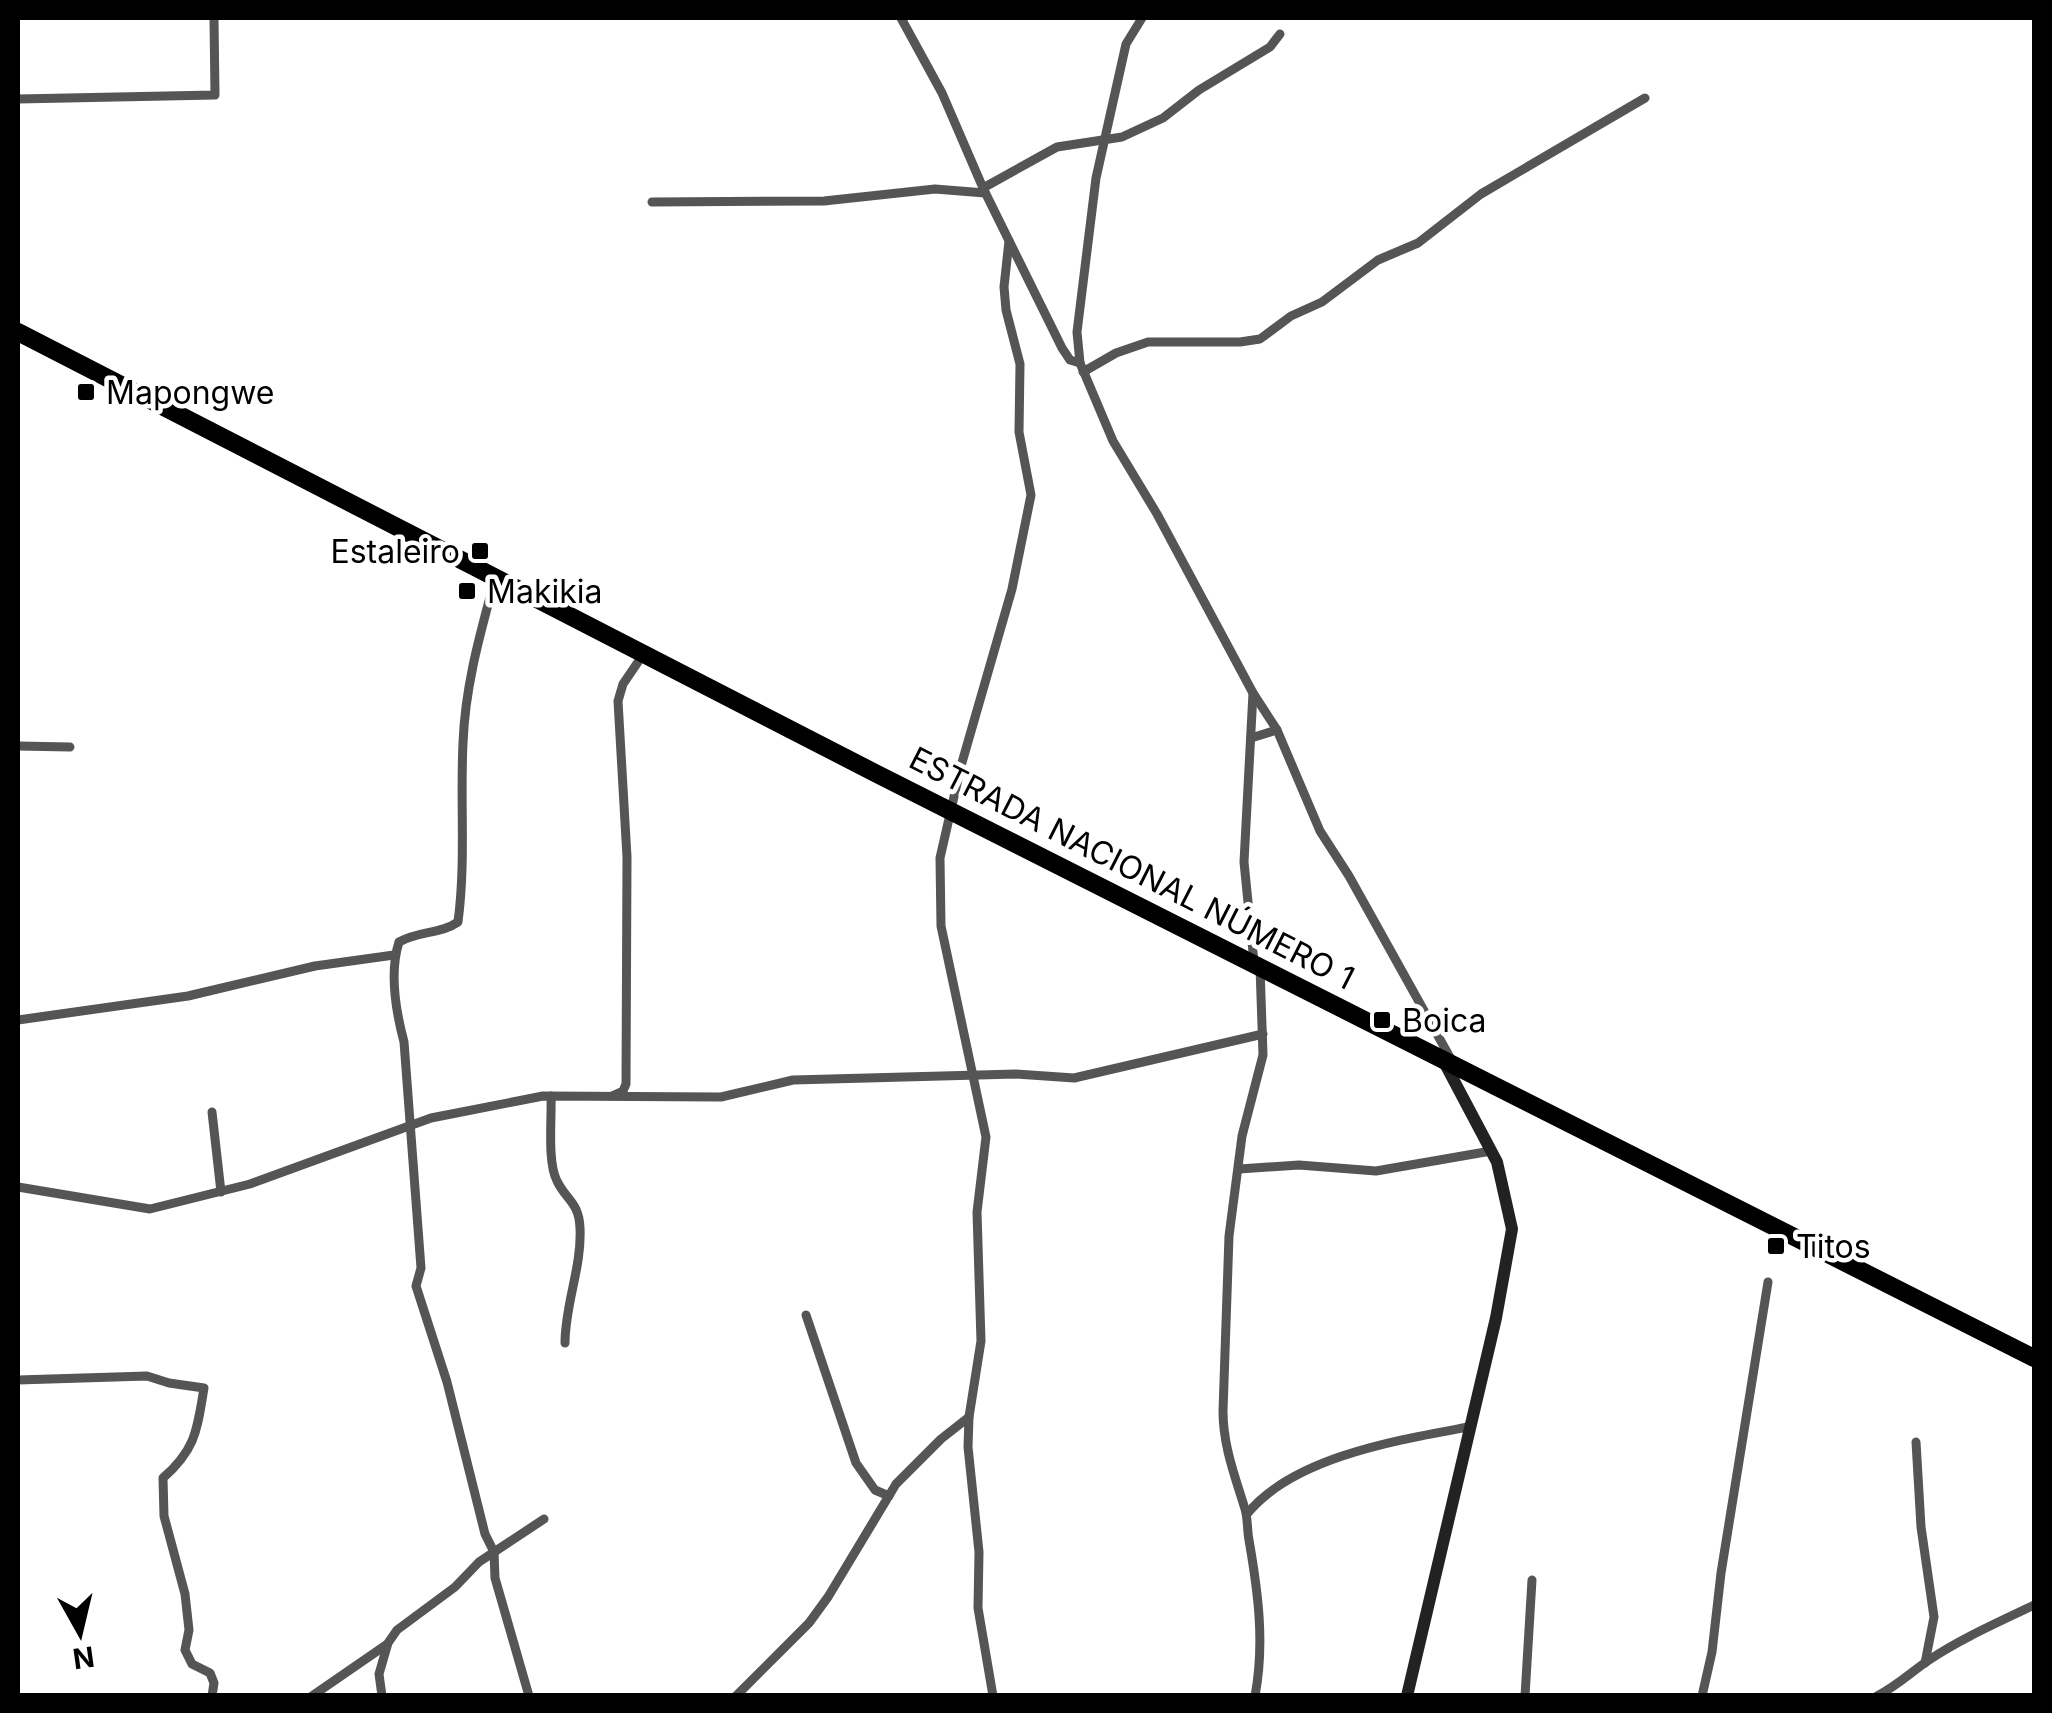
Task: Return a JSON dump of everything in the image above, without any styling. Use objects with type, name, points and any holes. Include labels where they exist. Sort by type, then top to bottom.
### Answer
[{"type":"highway","name":"ESTRADA NACIONAL NÚMERO 1","points":[[18,332],[791,730],[2034,1358]]},
{"type":"street","points":[[18,99],[215,94],[214,18]]},
{"type":"street","points":[[901,18],[942,93],[984,191],[1062,348],[1082,368]]},
{"type":"street","points":[[1142,18],[1126,44],[1084,262],[1077,332],[1082,368],[1113,441],[1277,730],[1320,832],[1349,876],[1449,1063],[1498,1162],[1509,1212],[1510,1246],[1408,1696]]},
{"type":"street","points":[[652,202],[824,201],[935,189],[984,191],[1048,150],[1122,137],[1170,114],[1199,90],[1270,47],[1280,34]]},
{"type":"street","points":[[1082,368],[1148,342],[1240,342],[1260,338],[1291,316],[1322,302],[1378,260],[1418,243],[1481,194],[1646,98]]},
{"type":"street","points":[[992,1696],[978,1608],[979,1552],[970,1479],[969,1417],[982,1341],[977,1212],[986,1137],[940,926],[940,858],[950,808],[1012,588],[1031,495],[1019,432],[1020,364],[1004,287],[1010,241]]},
{"type":"street","points":[[492,590],[467,686],[462,746],[464,850],[458,922],[448,928],[413,934],[399,942],[394,955],[396,1015],[404,1042],[421,1268],[416,1286],[447,1382],[485,1534],[494,1552],[494,1578],[529,1696]]},
{"type":"street","points":[[610,1098],[623,1091],[626,1084],[628,1029],[626,857],[618,701],[623,684],[638,662]]},
{"type":"street","points":[[1253,693],[1244,862],[1257,963],[1262,1070],[1242,1136],[1229,1236],[1223,1431],[1246,1514],[1260,1628],[1255,1696]]},
{"type":"street","points":[[1251,738],[1277,730]]},
{"type":"street","points":[[18,746],[70,747]]},
{"type":"street","points":[[18,1020],[188,996],[315,966],[394,955]]},
{"type":"street","points":[[18,1186],[150,1209],[250,1184],[410,1125],[551,1096],[721,1097],[793,1080],[1016,1074],[1074,1078],[1263,1034]]},
{"type":"street","points":[[551,1096],[554,1172],[575,1203],[580,1228],[566,1308],[565,1343]]},
{"type":"street","points":[[212,1112],[221,1192]]},
{"type":"street","points":[[1239,1169],[1299,1165],[1376,1170],[1491,1152]]},
{"type":"street","points":[[1702,1696],[1768,1282]]},
{"type":"street","points":[[806,1315],[856,1463],[876,1490],[888,1496]]},
{"type":"street","points":[[18,1380],[147,1376],[204,1388],[194,1442],[162,1478],[164,1516],[185,1594],[189,1630],[185,1650],[192,1664],[210,1673],[214,1683],[212,1696]]},
{"type":"street","points":[[736,1696],[818,1610],[888,1496],[941,1439],[969,1417]]},
{"type":"street","points":[[1246,1514],[1271,1489],[1304,1472],[1379,1446],[1468,1427]]},
{"type":"street","points":[[1916,1442],[1921,1527],[1934,1617],[1925,1662]]},
{"type":"street","points":[[382,1696],[379,1674],[396,1630],[494,1552],[544,1519]]},
{"type":"street","points":[[1525,1696],[1532,1580]]},
{"type":"street","points":[[1877,1696],[1983,1628],[2034,1604]]},
{"type":"street","points":[[312,1696],[388,1643]]},
{"type":"place","name":"Mapongwe","points":[[86,392]]},
{"type":"place","name":"Estaleiro","points":[[480,551]]},
{"type":"place","name":"Makikia","points":[[467,591]]},
{"type":"place","name":"Boica","points":[[1382,1020]]},
{"type":"place","name":"Titos","points":[[1776,1246]]}]
